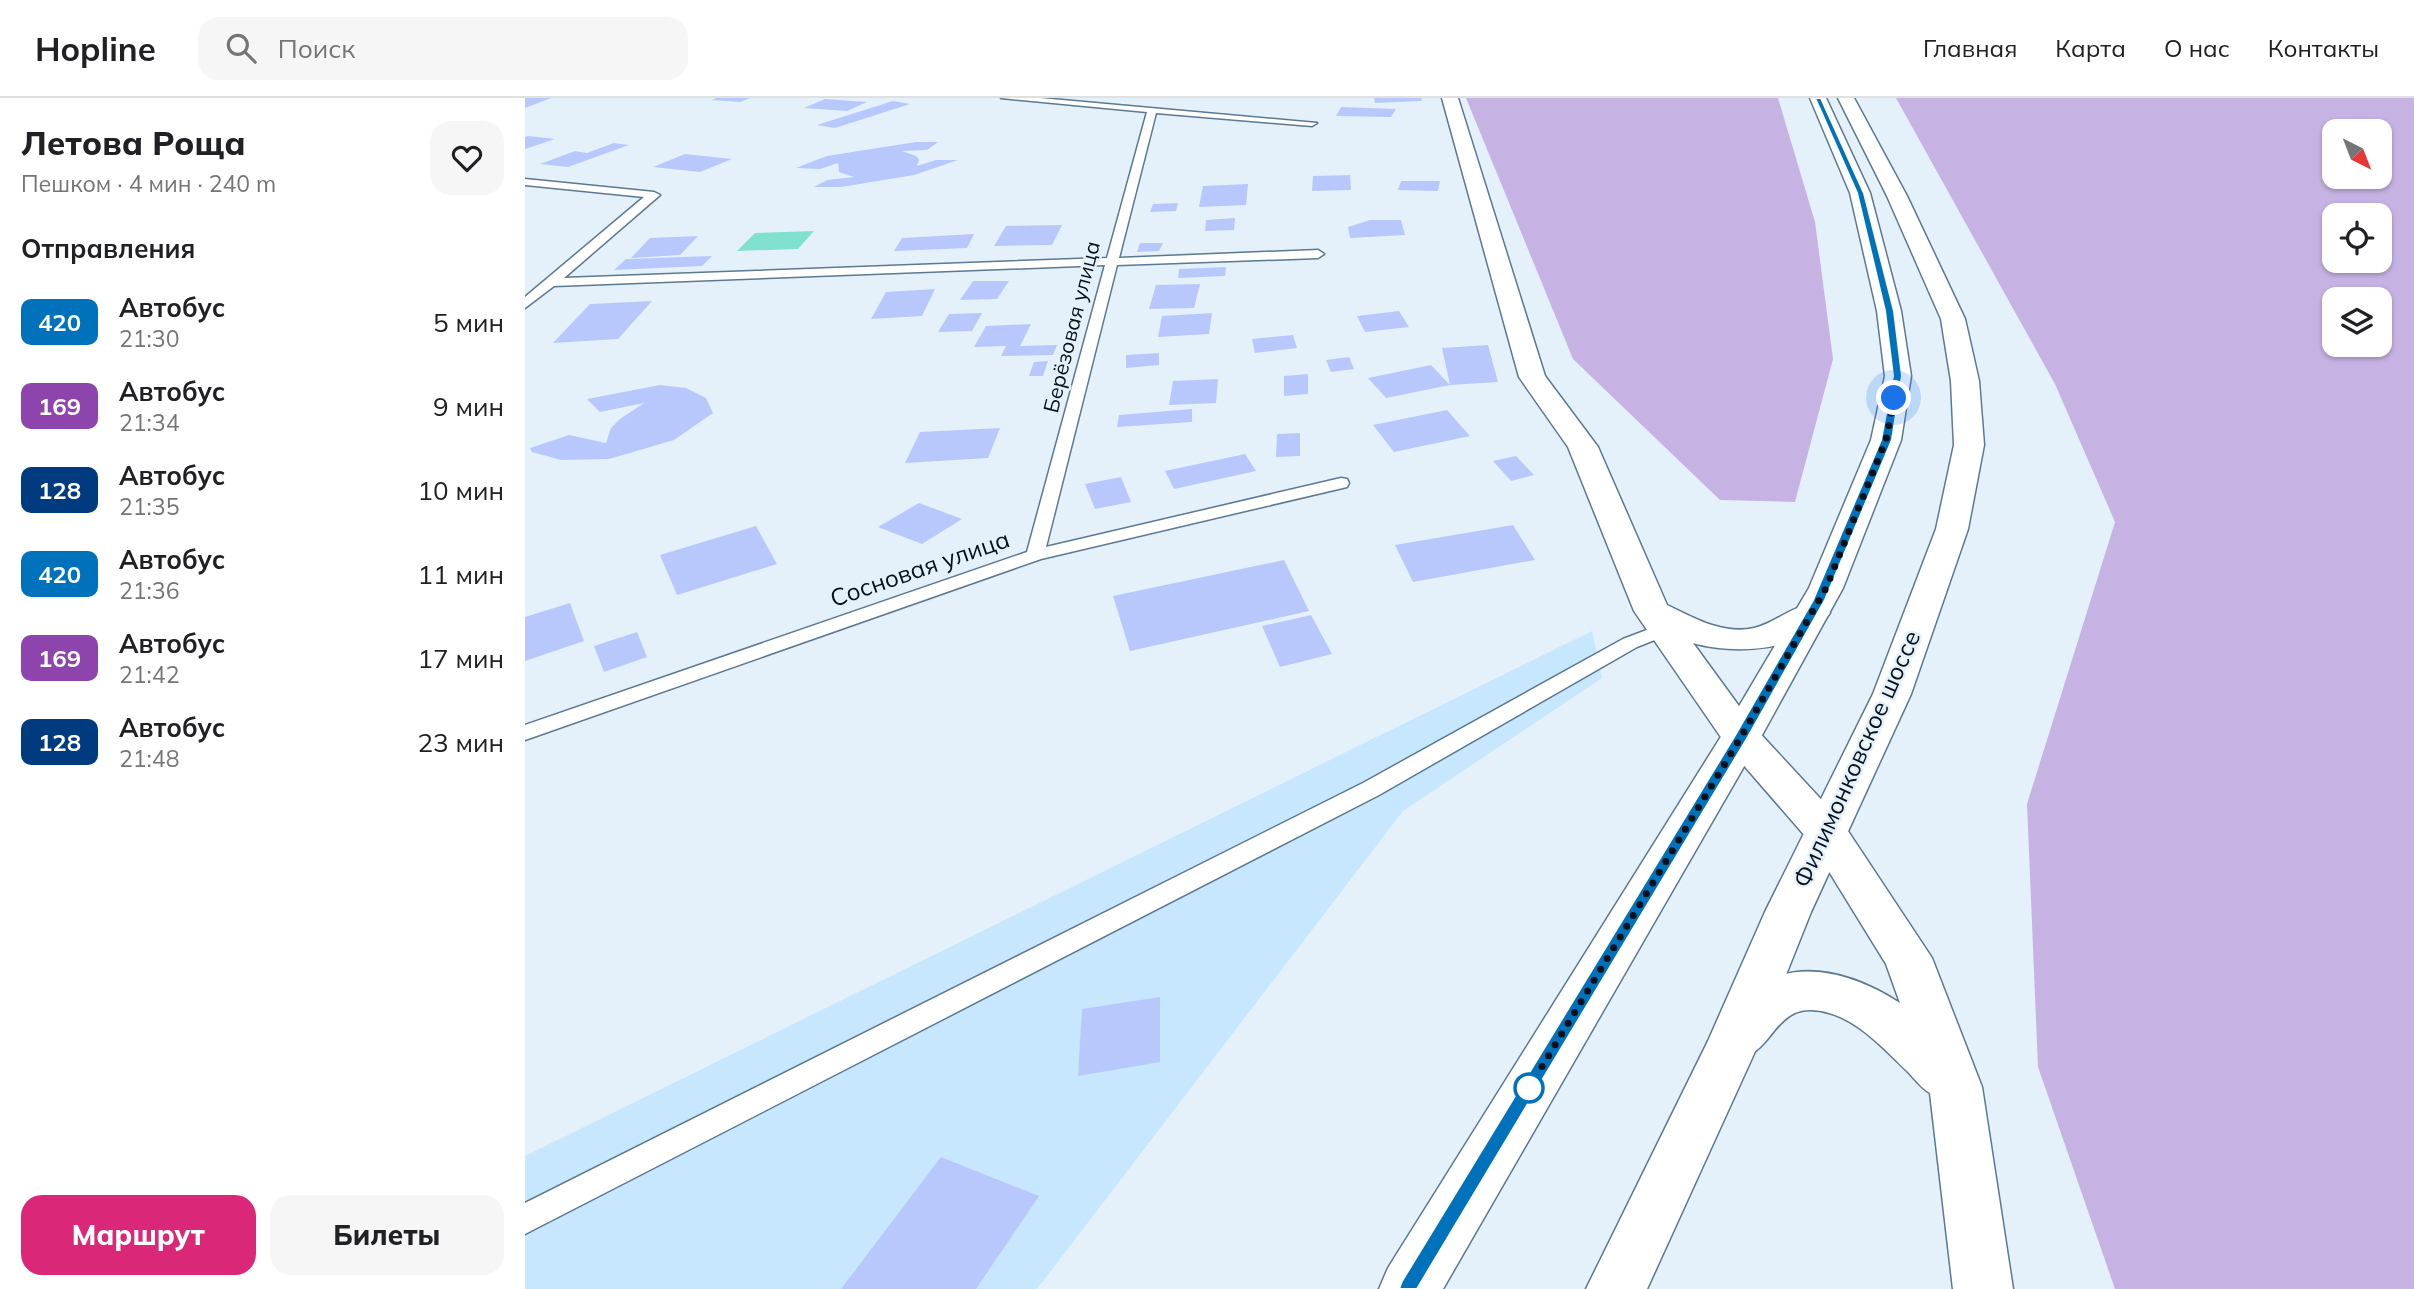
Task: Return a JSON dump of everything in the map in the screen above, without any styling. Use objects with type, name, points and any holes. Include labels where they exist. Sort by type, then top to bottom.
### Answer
[{"type":"main road","points":[[1450,98],[1532,377],[1583,447],[1658,620],[1741,737],[1827,833],[1908,958],[1956,1087],[1983,1289]]},
{"type":"main road","points":[[1409,1289],[1741,737],[1812,613],[1826,588],[1886,440],[1898,376],[1889,311],[1860,193],[1818,98]]},
{"type":"main road","name":"Филимонковское шоссе","points":[[1616,1289],[1732,1045],[1788,912],[1892,694],[1952,529],[1969,445],[1965,381],[1953,318],[1897,196],[1846,98]]},
{"type":"main road","points":[[1658,620],[1709,637],[1763,639],[1786,630],[1812,613]]},
{"type":"main road","points":[[1732,1045],[1762,1009],[1794,990],[1828,991],[1879,1013],[1956,1087]]},
{"type":"lane","points":[[1006,98],[1312,123]]},
{"type":"lane","name":"Берёзовая улица","points":[[1035,555],[1151,110]]},
{"type":"lane","points":[[525,182],[654,195],[525,304]]},
{"type":"lane","points":[[550,282],[1318,254]]},
{"type":"lane","name":"Сосновая улица","points":[[525,733],[1035,555],[1341,483]]},
{"type":"lane","points":[[525,1219],[1371,789],[1608,654],[1658,620]]},
{"type":"shaded area","points":[[1466,98],[1778,98],[1815,222],[1833,359],[1795,502],[1720,500],[1573,359]]},
{"type":"shaded area","points":[[1896,98],[2414,98],[2414,1289],[2115,1289],[2038,1067],[2027,804],[2115,522],[2055,384]]},
{"type":"shaded area","points":[[814,231],[798,249],[737,251],[755,233]]},
{"type":"shaded area","points":[[1592,631],[1602,678],[1403,811],[1037,1289],[525,1289],[525,1156]]},
{"type":"building","points":[[525,98],[551,98],[525,108]]},
{"type":"building","points":[[750,98],[740,102],[711,100]]},
{"type":"building","points":[[1374,98],[1421,98],[1422,101],[1375,103]]},
{"type":"building","points":[[825,99],[867,102],[847,111],[804,108]]},
{"type":"building","points":[[893,101],[910,104],[835,128],[817,125]]},
{"type":"building","points":[[1341,107],[1396,109],[1391,117],[1336,116]]},
{"type":"building","points":[[525,137],[555,139],[525,149]]},
{"type":"building","points":[[916,142],[938,142],[927,150],[902,151],[916,156],[919,160],[917,166],[936,160],[958,160],[914,175],[841,187],[814,187],[827,180],[854,177],[839,172],[838,163],[820,169],[796,168],[827,156]]},
{"type":"building","points":[[614,143],[629,145],[568,167],[540,164],[575,151],[587,153]]},
{"type":"building","points":[[685,154],[732,159],[700,172],[653,167]]},
{"type":"building","points":[[1350,175],[1351,190],[1312,191],[1313,176]]},
{"type":"building","points":[[1401,181],[1440,181],[1438,191],[1398,190]]},
{"type":"building","points":[[1248,184],[1246,205],[1199,207],[1203,186]]},
{"type":"building","points":[[1178,203],[1176,211],[1150,212],[1153,204]]},
{"type":"building","points":[[1235,218],[1234,230],[1205,231],[1206,220]]},
{"type":"building","points":[[1370,220],[1401,220],[1405,235],[1350,238],[1348,227]]},
{"type":"building","points":[[1062,225],[1052,245],[994,246],[1006,226]]},
{"type":"building","points":[[974,234],[967,248],[894,251],[902,238]]},
{"type":"building","points":[[698,236],[680,255],[631,258],[650,238]]},
{"type":"building","points":[[1140,243],[1163,243],[1159,251],[1137,252]]},
{"type":"building","points":[[712,256],[702,266],[614,270],[626,259]]},
{"type":"building","points":[[1226,267],[1225,276],[1178,278],[1179,269]]},
{"type":"building","points":[[973,281],[1009,281],[997,299],[960,300]]},
{"type":"building","points":[[1200,284],[1194,308],[1149,309],[1156,285]]},
{"type":"building","points":[[935,289],[922,316],[871,319],[886,292]]},
{"type":"building","points":[[652,301],[618,339],[553,343],[590,304]]},
{"type":"building","points":[[1399,311],[1409,327],[1365,332],[1357,316]]},
{"type":"building","points":[[982,313],[972,331],[938,332],[949,314]]},
{"type":"building","points":[[1212,313],[1209,334],[1158,337],[1162,316]]},
{"type":"building","points":[[1031,324],[1020,346],[1057,345],[1053,355],[1001,356],[1006,346],[974,347],[986,326]]},
{"type":"building","points":[[1293,335],[1297,348],[1255,353],[1252,339]]},
{"type":"building","points":[[1488,345],[1498,382],[1450,385],[1442,348]]},
{"type":"building","points":[[1159,353],[1159,365],[1126,368],[1126,355]]},
{"type":"building","points":[[1349,357],[1354,369],[1331,372],[1326,360]]},
{"type":"building","points":[[1048,361],[1043,376],[1029,376],[1034,362]]},
{"type":"building","points":[[1431,365],[1450,385],[1386,398],[1368,378]]},
{"type":"building","points":[[1308,374],[1308,394],[1284,396],[1284,376]]},
{"type":"building","points":[[1218,379],[1216,403],[1169,405],[1173,381]]},
{"type":"building","points":[[660,385],[686,388],[706,398],[713,413],[674,440],[609,459],[561,460],[532,452],[530,448],[569,435],[606,443],[611,428],[644,403],[600,412],[587,399]]},
{"type":"building","points":[[1192,409],[1192,422],[1117,427],[1119,415]]},
{"type":"building","points":[[1447,410],[1470,436],[1394,452],[1373,425]]},
{"type":"building","points":[[1000,428],[988,458],[905,463],[920,432]]},
{"type":"building","points":[[1300,433],[1300,456],[1276,457],[1277,434]]},
{"type":"building","points":[[1245,454],[1256,471],[1174,489],[1165,471]]},
{"type":"building","points":[[1516,456],[1534,475],[1511,481],[1493,461]]},
{"type":"building","points":[[1121,477],[1131,502],[1095,509],[1085,484]]},
{"type":"building","points":[[919,503],[962,519],[922,544],[878,527]]},
{"type":"building","points":[[1513,525],[1535,560],[1413,582],[1395,545]]},
{"type":"building","points":[[756,526],[777,564],[677,595],[660,555]]},
{"type":"building","points":[[1284,560],[1309,611],[1130,651],[1113,596]]},
{"type":"building","points":[[570,603],[584,641],[525,661],[525,617]]},
{"type":"building","points":[[1311,615],[1332,654],[1280,667],[1262,626]]},
{"type":"building","points":[[637,632],[647,657],[604,672],[594,646]]},
{"type":"building","points":[[1160,997],[1160,1062],[1078,1076],[1082,1009]]},
{"type":"building","points":[[941,1157],[1039,1196],[976,1289],[841,1289]]},
{"type":"bus line","name":"420","points":[[1409,1289],[1741,737],[1826,588],[1886,440],[1898,376],[1889,311],[1860,193],[1818,98]]},
{"type":"route","points":[[1529,1088],[1741,737],[1826,588],[1886,440],[1894,398]]}]
